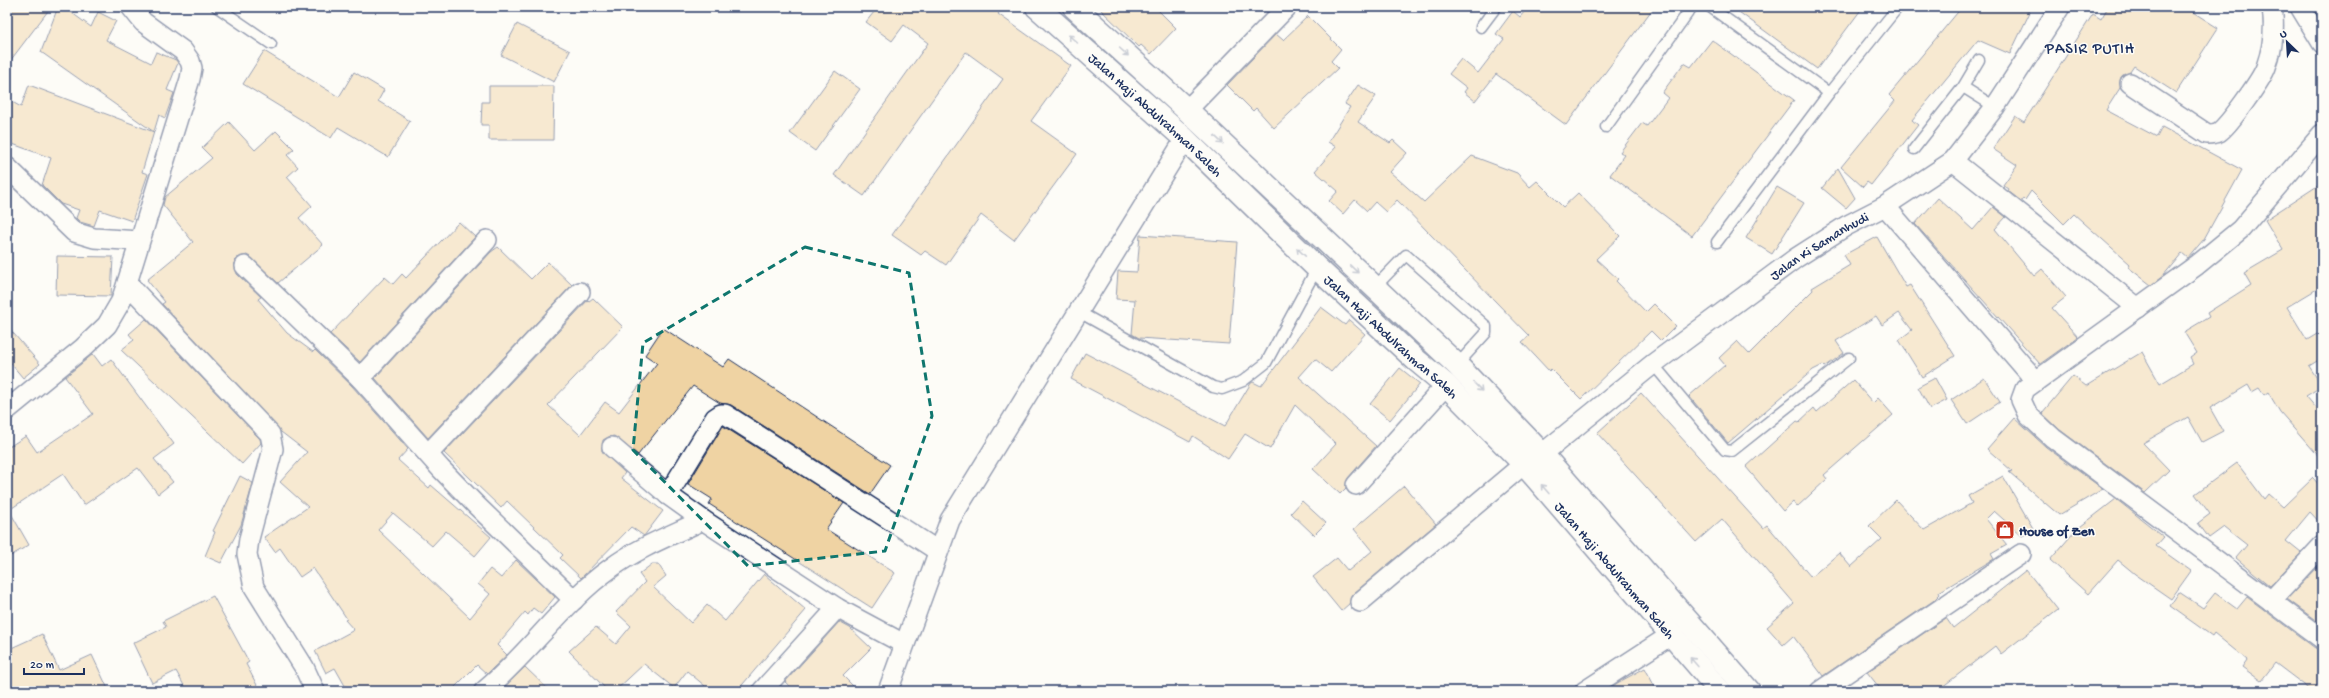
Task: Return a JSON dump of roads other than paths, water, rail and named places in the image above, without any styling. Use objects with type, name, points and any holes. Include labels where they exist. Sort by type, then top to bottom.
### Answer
[{"type":"highway","name":"Jalan Haji Abdulrahman Saleh","points":[[1038,7],[1185,139],[1317,268],[1416,360],[1533,459],[1749,691]]},
{"type":"highway","name":"Jalan Haji Abdulrahman Saleh","points":[[1074,7],[1187,110],[1457,364],[1671,635],[1720,691]]},
{"type":"highway","points":[[1240,193],[1254,174]]},
{"type":"street","points":[[7,410],[83,348],[107,325],[121,301],[127,283],[192,68],[190,61],[183,51],[144,22],[131,7]]},
{"type":"street","points":[[1187,110],[1287,7]]},
{"type":"street","name":"Jalan Ki Samanhudi","points":[[1360,602],[1533,459],[1653,364],[1796,258],[1846,226],[1885,206],[1953,161],[1995,107],[2060,7]]},
{"type":"street","points":[[2130,83],[2207,134],[2219,132],[2253,89],[2266,68],[2272,46],[2274,22],[2272,7]]},
{"type":"street","points":[[2300,7],[2322,43]]},
{"type":"street","points":[[2322,134],[2240,229],[2197,265],[2025,389],[2021,400],[2028,416],[2053,438],[2322,639]]},
{"type":"street","points":[[888,691],[950,520],[1185,139]]},
{"type":"street","points":[[1953,161],[2138,308]]},
{"type":"street","points":[[7,167],[74,232],[94,238],[139,241]]},
{"type":"street","points":[[1885,206],[2036,381]]},
{"type":"street","points":[[360,378],[487,240]]},
{"type":"street","points":[[245,266],[360,378],[476,505],[574,600]]},
{"type":"street","points":[[127,283],[270,434],[273,449],[249,539],[247,554],[248,565],[254,587],[304,667],[315,691]]},
{"type":"street","points":[[428,454],[580,292]]},
{"type":"street","points":[[1356,485],[1446,385]]},
{"type":"street","points":[[668,495],[715,418],[721,414],[725,414],[938,551]]},
{"type":"street","points":[[612,447],[668,495],[703,520],[837,608],[904,644]]},
{"type":"street","points":[[484,691],[574,600],[611,567],[644,548],[703,520]]},
{"type":"street","points":[[2271,601],[2322,546]]},
{"type":"street","points":[[1820,691],[2021,554]]},
{"type":"street","points":[[762,691],[837,608]]},
{"type":"street","points":[[1585,691],[1671,635]]},
{"type":"lane","points":[[217,7],[271,44]]},
{"type":"lane","points":[[1481,27],[1496,7]]},
{"type":"lane","points":[[1606,127],[1692,7]]},
{"type":"lane","points":[[1710,7],[1830,93]]},
{"type":"lane","points":[[1718,242],[1830,93],[1898,7]]},
{"type":"lane","points":[[1914,149],[1963,87],[1979,60]]},
{"type":"lane","points":[[1963,87],[1995,107]]},
{"type":"lane","points":[[1374,287],[1406,255],[1486,326],[1486,333],[1457,364]]},
{"type":"lane","points":[[1079,312],[1213,387],[1222,388],[1242,381],[1266,363],[1317,268]]},
{"type":"lane","points":[[1653,364],[1725,450],[1732,451],[1849,358]]},
{"type":"place","name":"House of Zen","points":[[2005,530]]},
{"type":"district","name":"PASIR PUTIH","points":[[2090,47]]}]
